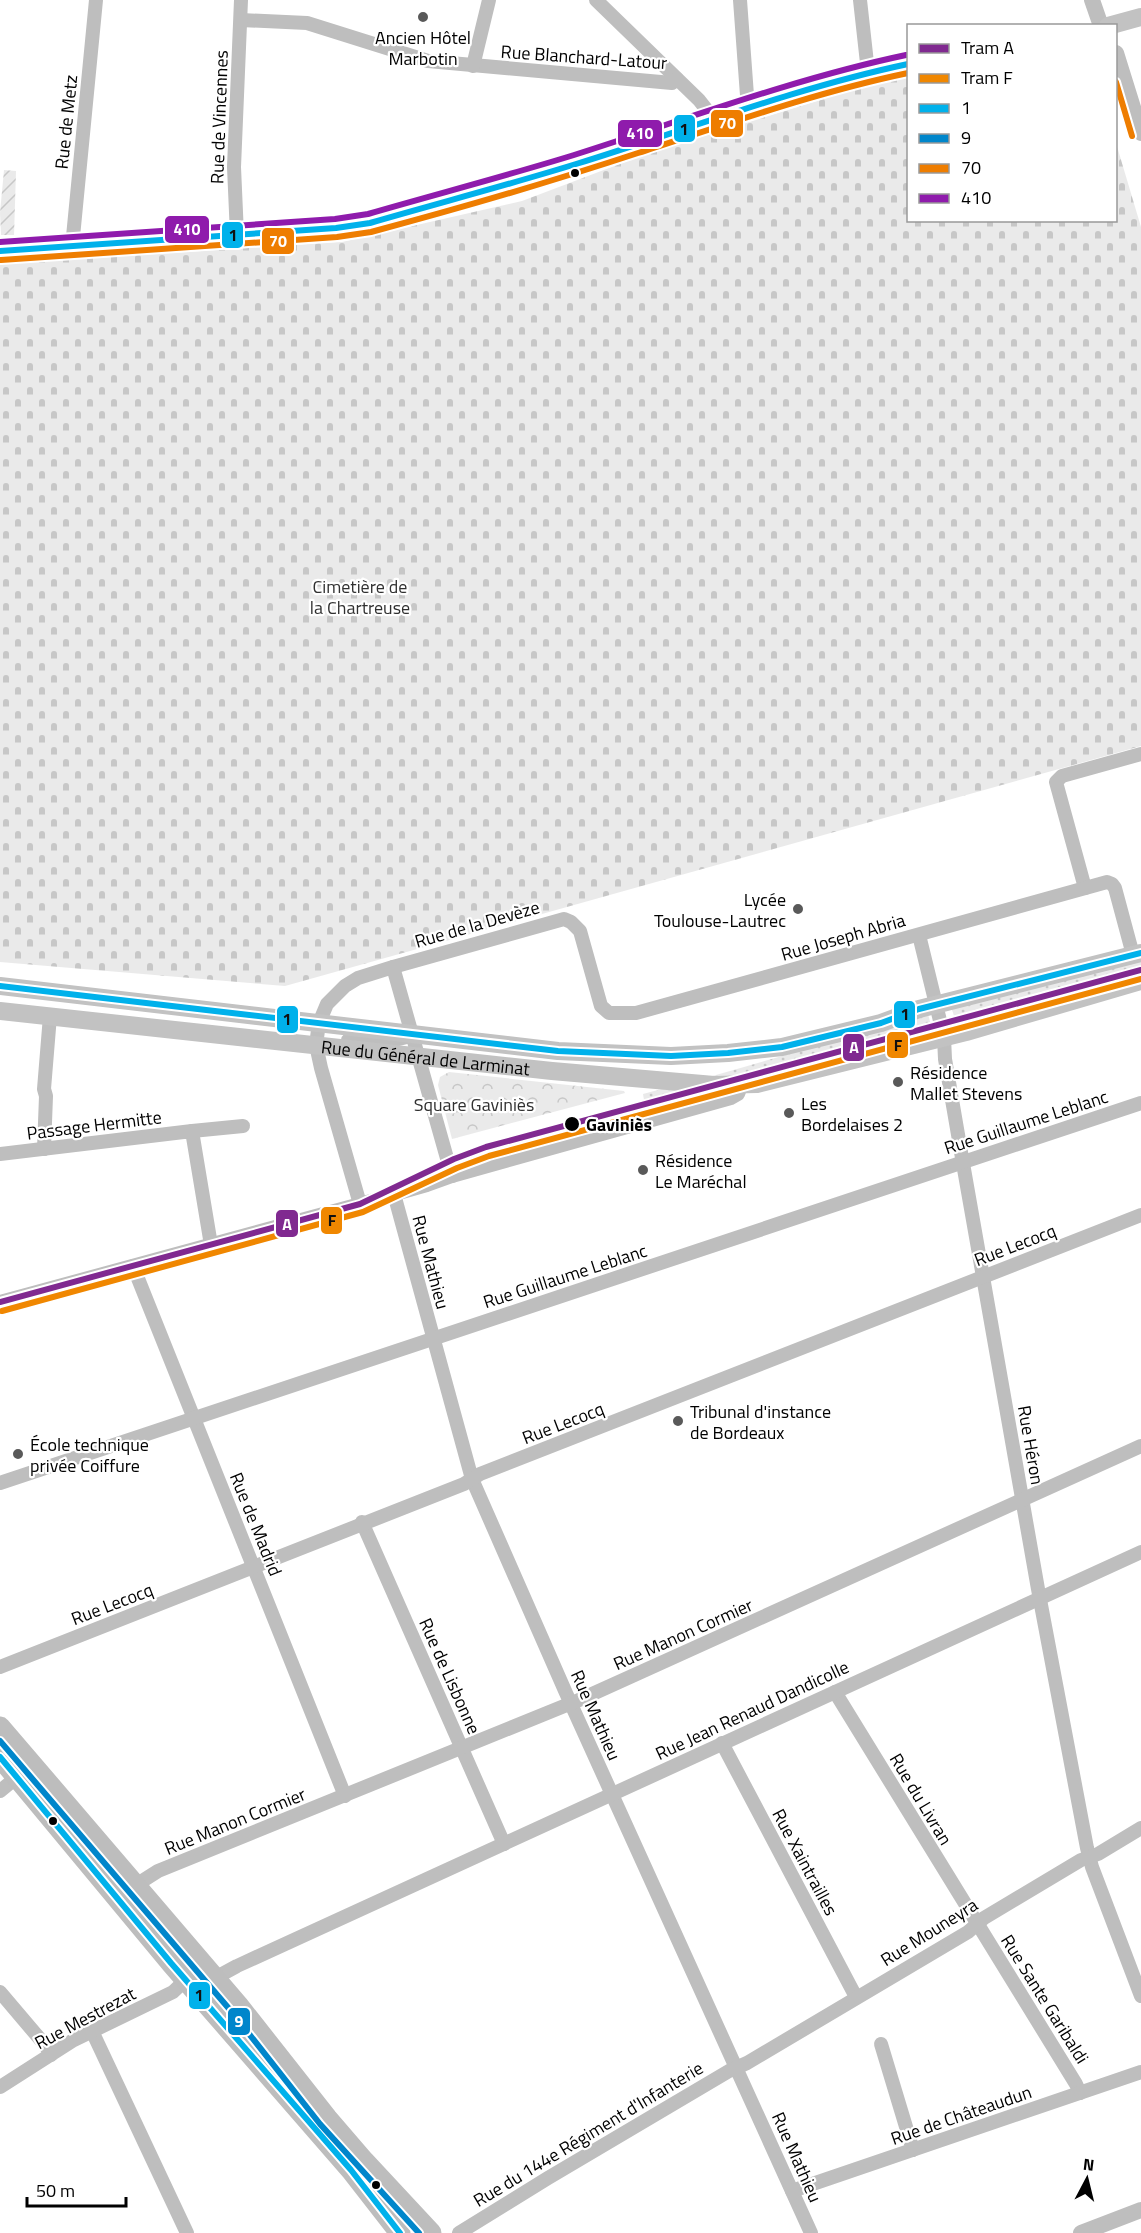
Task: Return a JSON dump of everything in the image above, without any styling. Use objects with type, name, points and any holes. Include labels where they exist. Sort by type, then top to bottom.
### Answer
[{"type":"main road","points":[[1115,24],[1141,17]]},
{"type":"main road","points":[[0,251],[336,228],[394,217],[594,158],[870,72],[907,64]]},
{"type":"main road","name":"Rue du Général de Larminat","points":[[0,986],[558,1051],[641,1056],[700,1055],[782,1047],[881,1023],[937,1004],[1137,954]]},
{"type":"main road","name":"Rue du Général de Larminat","points":[[0,1011],[639,1079],[714,1085],[757,1084],[944,1037],[1141,981]]},
{"type":"main road","points":[[0,1727],[215,1978],[327,2118],[431,2233]]},
{"type":"main road","points":[[0,1757],[187,1981],[351,2170],[400,2233]]},
{"type":"street","name":"Rue de Metz","points":[[72,247],[96,0]]},
{"type":"street","name":"Rue de Vincennes","points":[[237,235],[234,167],[241,0]]},
{"type":"street","points":[[473,66],[489,0]]},
{"type":"street","points":[[596,0],[709,110],[714,119]]},
{"type":"street","points":[[740,0],[748,109]]},
{"type":"street","points":[[860,0],[870,72]]},
{"type":"street","points":[[1092,0],[1100,24]]},
{"type":"street","name":"Rue Blanchard-Latour","points":[[241,20],[307,22],[428,61],[672,83],[677,78]]},
{"type":"street","points":[[1117,56],[1141,134]]},
{"type":"street","points":[[1085,888],[1056,782],[1062,776],[1141,754]]},
{"type":"street","name":"Rue Joseph Abria","points":[[571,922],[580,931],[601,1006],[609,1013],[622,1014],[652,1009],[1107,882],[1115,888],[1137,954]]},
{"type":"street","name":"Rue de la Devèze","points":[[319,1023],[327,1004],[345,986],[358,978],[557,920],[571,922]]},
{"type":"street","points":[[919,935],[937,1004]]},
{"type":"street","points":[[393,967],[452,1176]]},
{"type":"street","name":"Rue Héron","points":[[937,1004],[1040,1598],[1089,1858],[1141,1996]]},
{"type":"street","points":[[44,1149],[46,1096],[44,1089],[50,1016]]},
{"type":"street","points":[[319,1023],[316,1045],[360,1204]]},
{"type":"street","points":[[316,1045],[349,1040],[382,1043],[413,1035]]},
{"type":"street","points":[[0,1302],[360,1204],[731,1098],[738,1094],[742,1084]]},
{"type":"street","name":"Rue Guillaume Leblanc","points":[[0,1482],[1141,1103]]},
{"type":"street","name":"Passage Hermitte","points":[[0,1154],[243,1126]]},
{"type":"street","points":[[192,1131],[211,1245]]},
{"type":"street","name":"Rue Mathieu","points":[[394,1194],[472,1479],[811,2233]]},
{"type":"street","name":"Rue Lecocq","points":[[0,1667],[254,1568],[362,1522],[464,1484],[480,1474],[1141,1215]]},
{"type":"street","name":"Rue de Madrid","points":[[133,1266],[345,1796]]},
{"type":"street","name":"Rue Manon Cormier","points":[[136,1885],[158,1871],[572,1703],[1141,1446]]},
{"type":"street","name":"Rue de Lisbonne","points":[[362,1522],[504,1844]]},
{"type":"street","name":"Rue Jean Renaud Dandicolle","points":[[215,1978],[227,1970],[1141,1552]]},
{"type":"street","name":"Rue du Livran","points":[[835,1692],[977,1925]]},
{"type":"street","name":"Rue Xaintrailles","points":[[722,1743],[856,1997]]},
{"type":"street","points":[[0,1791],[17,1777],[26,1777],[34,1781],[116,1861]]},
{"type":"street","name":"Rue Mouneyra","points":[[737,2068],[977,1925],[984,1918],[1081,1860],[1089,1858],[1141,1828]]},
{"type":"street","name":"Rue Sante Garibaldi","points":[[977,1925],[1080,2093]]},
{"type":"street","points":[[187,1981],[194,1972],[196,1957]]},
{"type":"street","name":"Rue Mestrezat","points":[[0,2087],[92,2031],[173,1992],[187,1981]]},
{"type":"street","points":[[0,1992],[51,2055]]},
{"type":"street","points":[[92,2031],[187,2233]]},
{"type":"street","points":[[881,2044],[913,2150]]},
{"type":"street","name":"Rue du 144e Régiment d'Infanterie","points":[[459,2233],[548,2178],[737,2068]]},
{"type":"street","name":"Rue de Châteaudun","points":[[792,2191],[1141,2072]]},
{"type":"street","points":[[1081,2233],[1141,2210]]},
{"type":"green space","name":"Cimetière de la Chartreuse","points":[[907,75],[907,222],[1117,222],[1117,146],[1141,227],[1141,746],[285,986],[0,962],[0,264],[342,242],[522,201],[646,154],[888,79]]},
{"type":"green space","points":[[4,170],[16,171],[14,235],[1,235],[0,213]]},
{"type":"green space","points":[[1141,960],[1141,974],[1010,1009],[957,1027],[952,1009]]},
{"type":"green space","points":[[928,1014],[933,1033],[773,1076],[709,1077]]},
{"type":"green space","name":"Square Gaviniès","points":[[449,1072],[624,1091],[625,1093],[452,1139],[438,1085],[440,1077]]},
{"type":"green space","points":[[669,1087],[705,1091],[645,1106],[643,1094]]},
{"type":"tram line","name":"A","points":[[0,1302],[360,1204],[454,1159],[486,1147],[1141,970]]},
{"type":"tram line","name":"F","points":[[2,1311],[363,1212],[457,1168],[489,1156],[1141,979]]},
{"type":"transit line","name":"410","points":[[0,242],[335,219],[368,214],[574,155],[780,88],[906,55]]},
{"type":"transit line","name":"1","points":[[0,251],[336,228],[370,223],[576,164],[782,97],[907,64]]},
{"type":"transit line","name":"70","points":[[1,260],[337,237],[371,232],[605,164],[806,99],[907,73]]},
{"type":"transit line","name":"70","points":[[1117,85],[1132,136]]},
{"type":"transit line","name":"1","points":[[0,986],[558,1051],[671,1056],[782,1047],[881,1023],[919,1009],[1141,953]]},
{"type":"transit line","name":"9","points":[[0,1741],[231,2011],[320,2124],[419,2233]]},
{"type":"transit line","name":"1","points":[[0,1757],[171,1963],[351,2170],[400,2233]]},
{"type":"place","name":"Ancien Hôtel Marbotin","points":[[423,17]]},
{"type":"place","name":"Lycée Toulouse-Lautrec","points":[[798,909]]},
{"type":"place","name":"Résidence Mallet Stevens","points":[[898,1082]]},
{"type":"place","name":"Les Bordelaises 2","points":[[789,1113]]},
{"type":"place","name":"Gaviniès","points":[[572,1124]]},
{"type":"place","name":"Résidence Le Maréchal","points":[[643,1170]]},
{"type":"place","name":"Tribunal d'instance de Bordeaux","points":[[678,1421]]},
{"type":"place","name":"École technique privée Coiffure","points":[[18,1454]]}]
